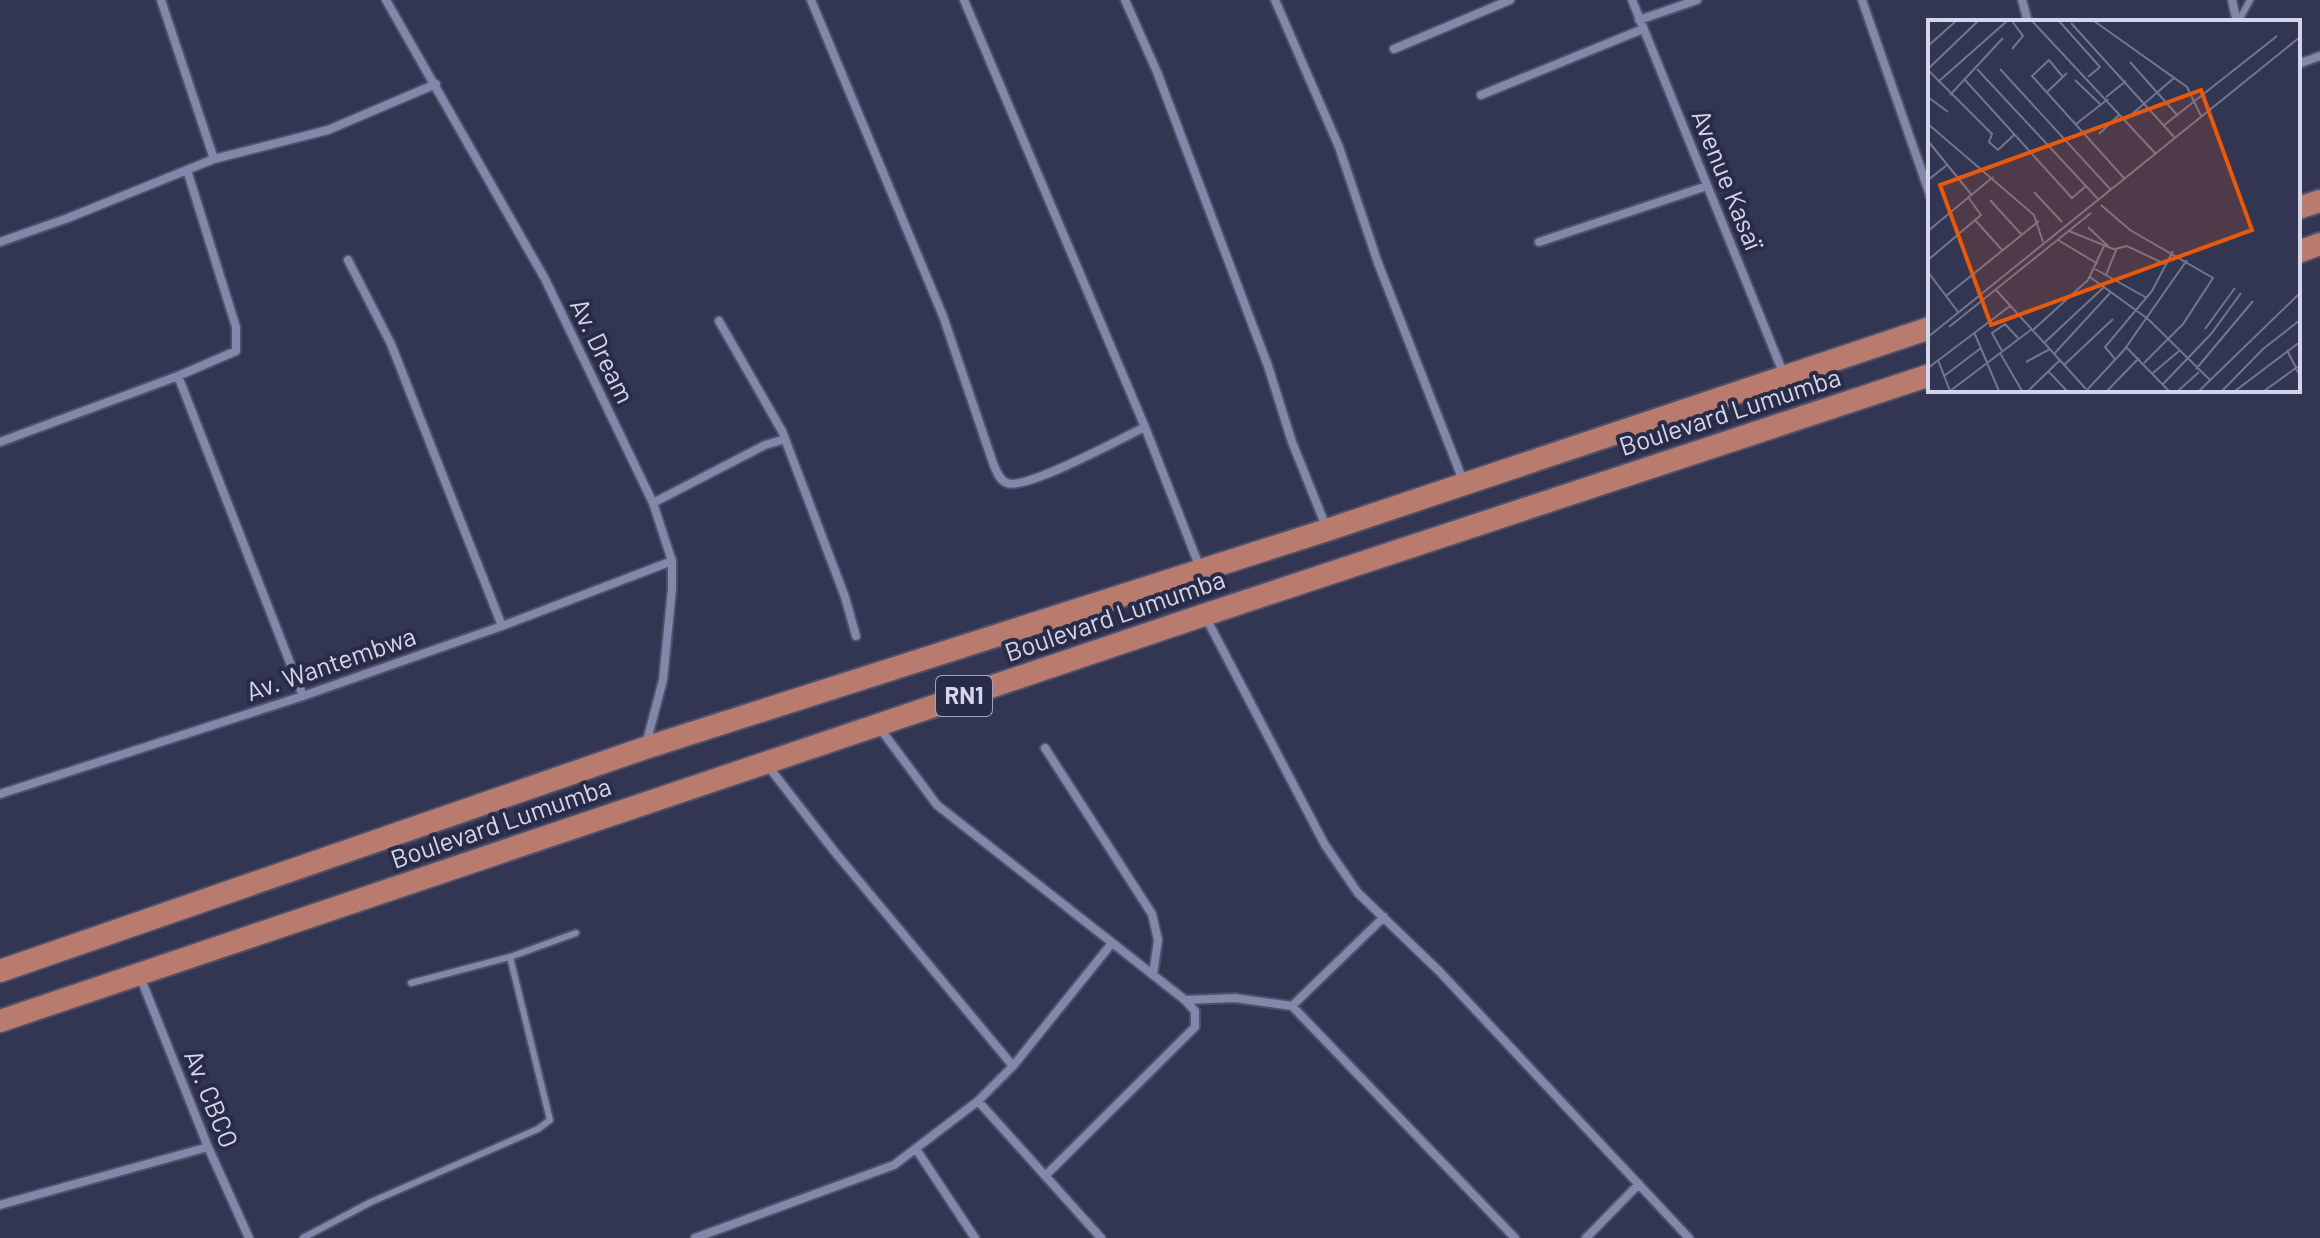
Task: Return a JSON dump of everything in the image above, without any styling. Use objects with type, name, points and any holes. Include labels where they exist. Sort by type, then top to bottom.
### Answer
[{"type":"highway","points":[[2300,207],[2320,201]]},
{"type":"highway","points":[[2300,251],[2320,244]]},
{"type":"highway","name":"Boulevard Lumumba","points":[[0,971],[645,748],[1327,530],[1928,329]]},
{"type":"highway","name":"Boulevard Lumumba","points":[[0,1021],[1204,615],[1928,376]]},
{"type":"street","points":[[161,0],[214,159]]},
{"type":"street","name":"Av. Dream","points":[[386,0],[545,279],[653,503],[672,561],[672,589],[663,680],[645,748]]},
{"type":"street","points":[[811,0],[943,316],[1001,480],[1009,485],[1021,484],[1145,427]]},
{"type":"street","points":[[964,0],[1145,427],[1201,570]]},
{"type":"street","points":[[1125,0],[1162,86],[1327,530]]},
{"type":"street","points":[[1275,0],[1339,147],[1378,263],[1464,483]]},
{"type":"street","points":[[1394,49],[1510,0]]},
{"type":"street","name":"Avenue Kasaï","points":[[1632,0],[1785,376]]},
{"type":"street","points":[[1481,95],[1697,0]]},
{"type":"street","points":[[1862,0],[1928,190]]},
{"type":"street","points":[[2022,0],[2027,20]]},
{"type":"street","points":[[2232,0],[2237,20]]},
{"type":"street","points":[[2300,63],[2320,56]]},
{"type":"street","points":[[0,242],[214,159],[328,130],[436,84]]},
{"type":"street","points":[[1920,169],[1928,167]]},
{"type":"street","points":[[0,442],[178,376],[236,351],[236,327],[187,170]]},
{"type":"street","points":[[1539,242],[1707,186]]},
{"type":"street","points":[[348,260],[391,344],[502,626]]},
{"type":"street","points":[[719,321],[785,439],[845,597],[856,636]]},
{"type":"street","points":[[178,376],[303,696]]},
{"type":"street","points":[[653,503],[765,445],[785,439]]},
{"type":"street","name":"Av. Wantembwa","points":[[0,794],[303,696],[502,626],[672,561]]},
{"type":"street","points":[[1204,615],[1325,845],[1358,893],[1545,1082],[1689,1238]]},
{"type":"street","points":[[878,725],[937,805],[1195,1011],[1195,1027],[1045,1176]]},
{"type":"street","points":[[1045,748],[1152,914],[1158,940],[1153,975]]},
{"type":"street","points":[[765,762],[834,851],[1013,1066]]},
{"type":"street","points":[[1292,1006],[1384,917]]},
{"type":"street","points":[[695,1238],[878,1173],[916,1149],[978,1101],[1013,1066],[1112,943]]},
{"type":"street","name":"Av. CBCO","points":[[138,974],[208,1147],[249,1238]]},
{"type":"street","points":[[1185,1000],[1235,998],[1292,1006],[1515,1238]]},
{"type":"street","points":[[978,1101],[1101,1238]]},
{"type":"street","points":[[0,1205],[208,1147]]},
{"type":"street","points":[[916,1149],[975,1238]]},
{"type":"street","points":[[1586,1238],[1639,1184]]},
{"type":"lane","points":[[2238,20],[2250,0]]},
{"type":"lane","points":[[411,983],[510,957],[576,933]]},
{"type":"lane","points":[[303,1238],[371,1202],[538,1129],[550,1120],[510,957]]}]
